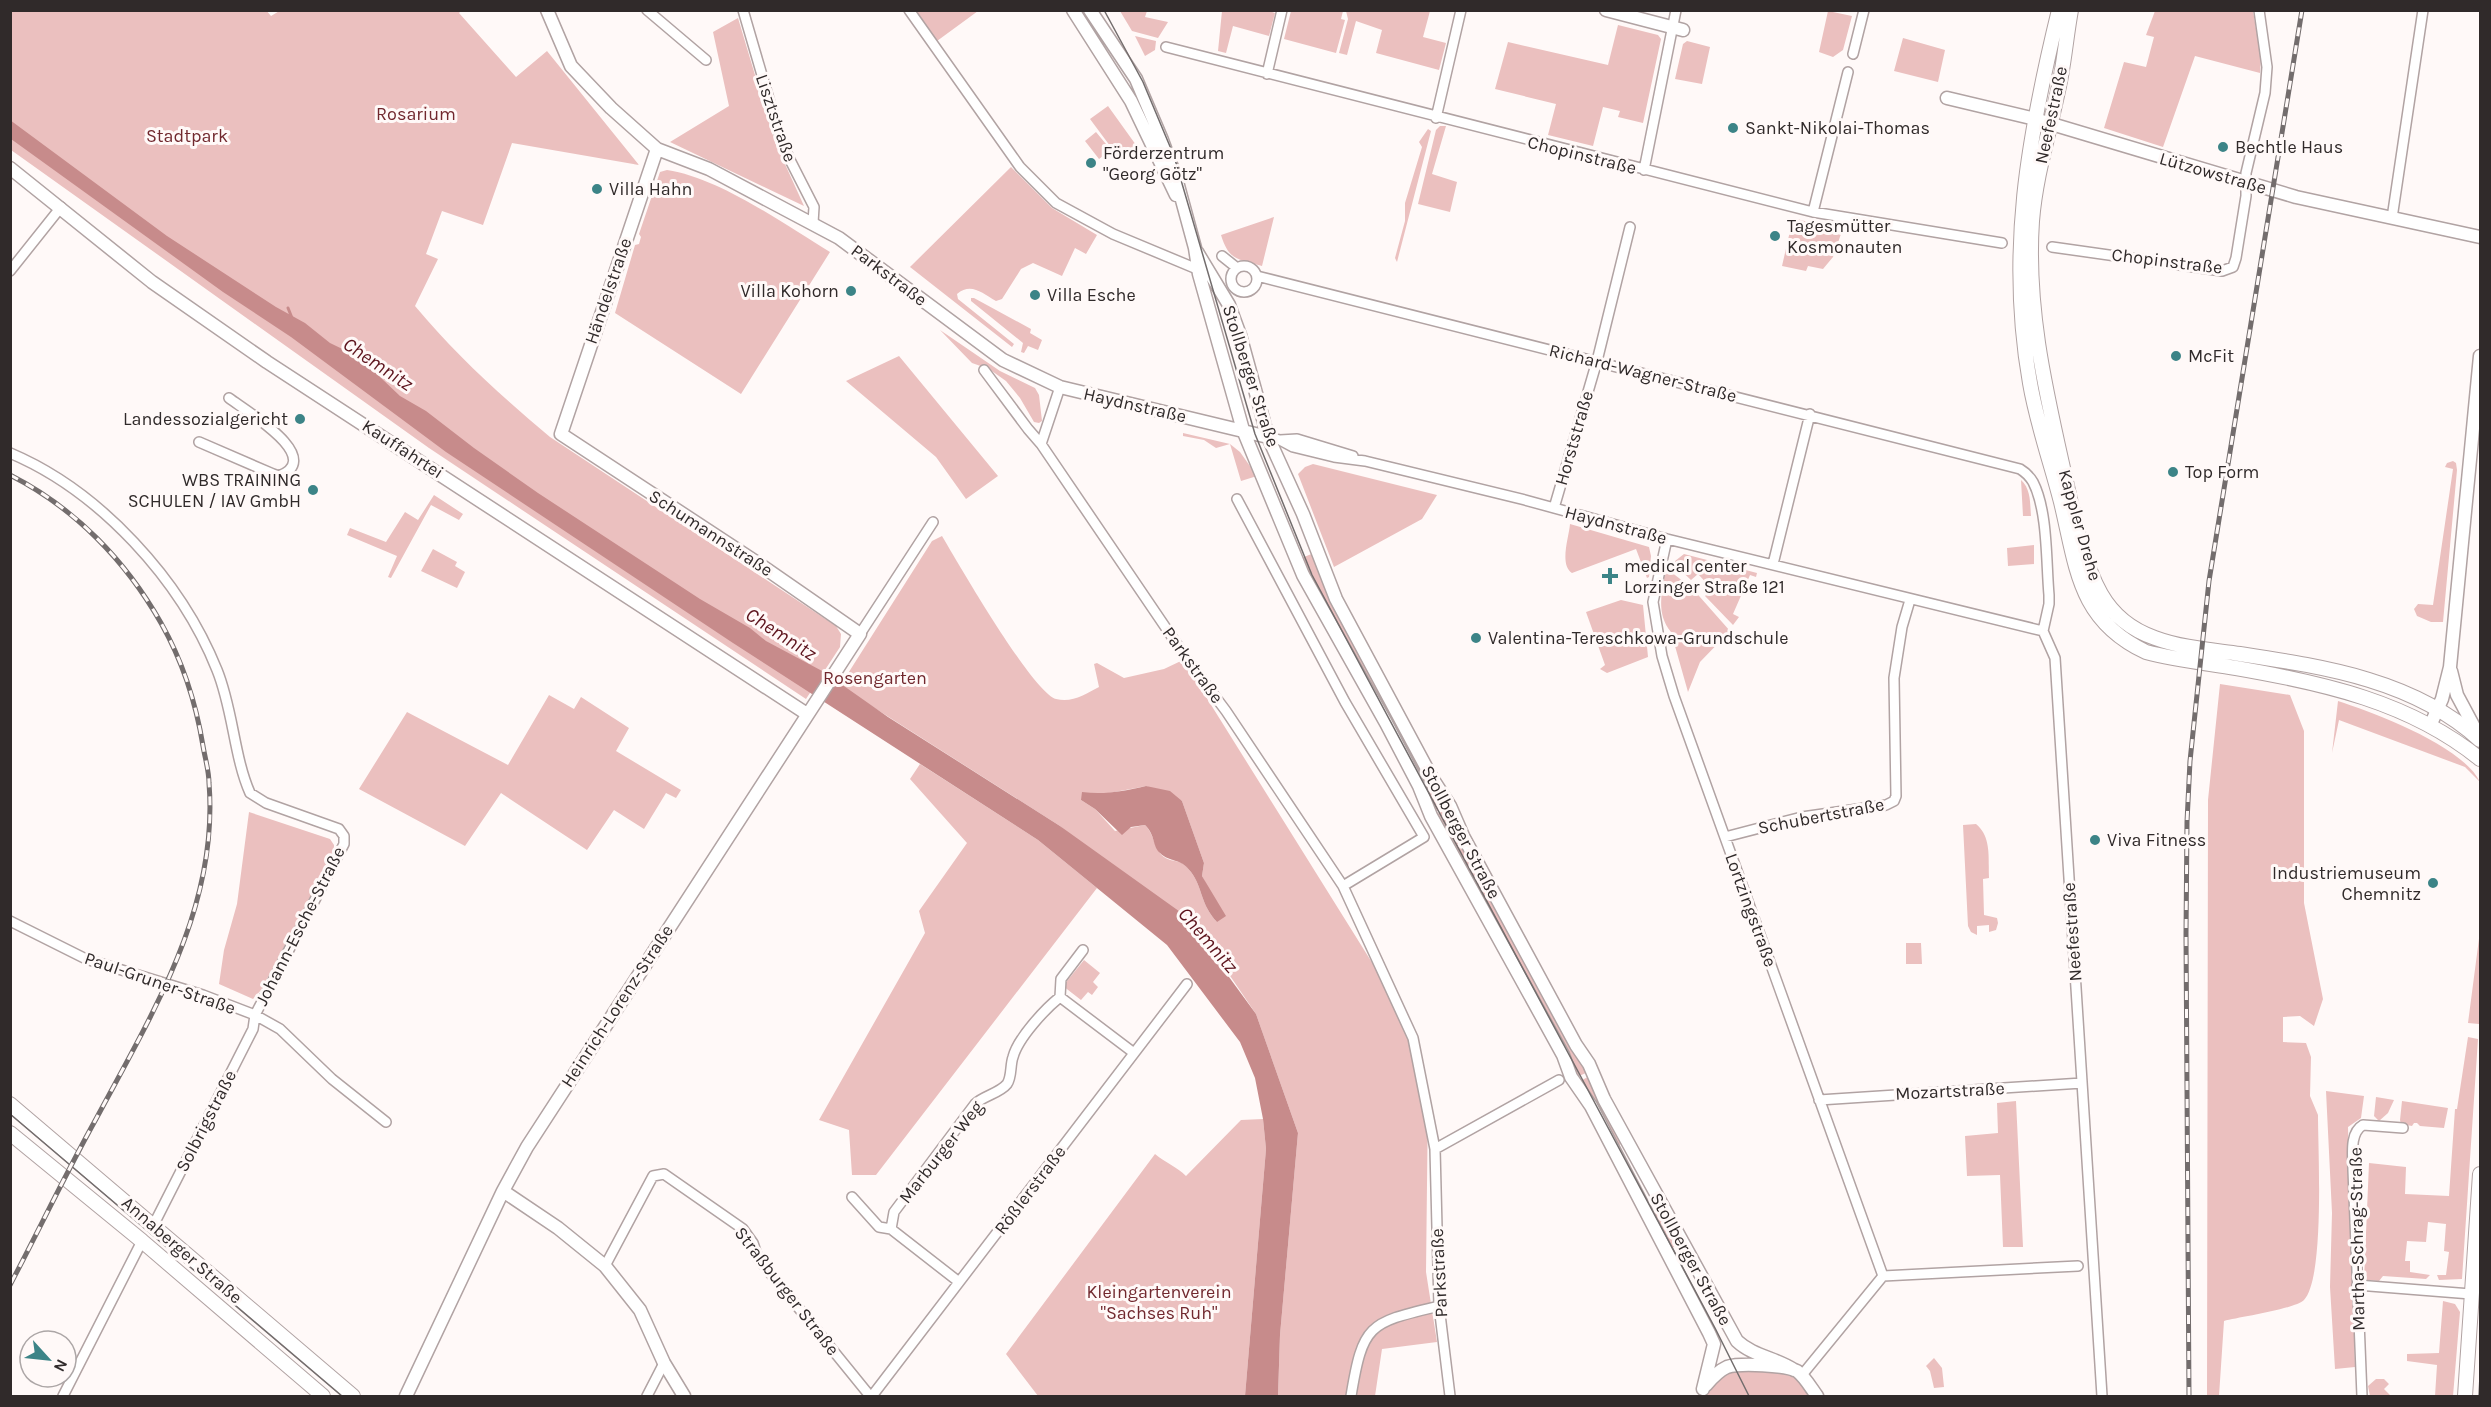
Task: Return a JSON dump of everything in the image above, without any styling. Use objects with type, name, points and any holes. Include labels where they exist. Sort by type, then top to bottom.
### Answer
[{"type":"main road","name":"Neefestraße","points":[[2022,205],[2035,119],[2059,10]]},
{"type":"main road","name":"Neefestraße","points":[[2032,220],[2040,165],[2061,77],[2071,10]]},
{"type":"main road","name":"Kappler Drehe","points":[[2022,205],[2021,301],[2030,382],[2076,565],[2083,590],[2094,612],[2120,637],[2146,652],[2330,686],[2386,705],[2430,726],[2481,759]]},
{"type":"main road","name":"Kappler Drehe","points":[[2032,220],[2034,307],[2043,380],[2086,557],[2095,584],[2108,604],[2126,623],[2157,639],[2342,672],[2396,689],[2438,708],[2481,739]]},
{"type":"main road","name":"Annaberger Straße","points":[[10,1104],[353,1396]]},
{"type":"main road","name":"Annaberger Straße","points":[[10,1133],[142,1241],[323,1396]]},
{"type":"main road","points":[[2465,1396],[2481,1173]]},
{"type":"street","points":[[547,10],[571,66],[611,108],[657,149]]},
{"type":"street","points":[[647,10],[706,60]]},
{"type":"street","name":"Lisztstraße","points":[[743,10],[778,129],[789,158],[814,207],[813,223]]},
{"type":"street","points":[[909,10],[1020,167],[1056,203],[1113,234],[1197,269]]},
{"type":"street","name":"Stollberger Straße","points":[[1073,10],[1131,101],[1167,180],[1182,207]]},
{"type":"street","name":"Stollberger Straße","points":[[1090,10],[1136,79],[1176,178],[1182,207],[1195,248],[1197,269],[1243,430],[1303,575],[1419,786],[1431,816],[1441,829],[1563,1055],[1571,1077],[1596,1116],[1714,1344],[1701,1393]]},
{"type":"street","points":[[1267,74],[1282,10]]},
{"type":"street","points":[[1436,117],[1461,10]]},
{"type":"street","points":[[1606,10],[1678,29]]},
{"type":"street","points":[[1644,170],[1678,29],[1676,10]]},
{"type":"street","points":[[1852,54],[1864,10]]},
{"type":"street","points":[[2247,184],[2246,173],[2265,93],[2267,67],[2259,10]]},
{"type":"street","points":[[2392,218],[2423,10]]},
{"type":"street","name":"Chopinstraße","points":[[1167,47],[1812,212],[2002,243]]},
{"type":"street","points":[[1812,212],[1848,72]]},
{"type":"street","name":"Lützowstraße","points":[[1947,98],[2050,123],[2247,184],[2481,237]]},
{"type":"street","name":"Parkstraße","points":[[657,149],[709,169],[839,238],[906,285],[1003,360],[1060,387]]},
{"type":"street","name":"Händelstraße","points":[[561,434],[657,149]]},
{"type":"street","name":"Kauffahrtei","points":[[10,168],[152,282],[267,362],[807,714]]},
{"type":"street","name":"Chopinstraße","points":[[2052,247],[2228,270],[2233,267],[2236,258],[2247,184]]},
{"type":"street","points":[[10,271],[61,207]]},
{"type":"street","name":"Horststraße","points":[[1554,508],[1597,362],[1630,227]]},
{"type":"street","name":"Stollberger Straße","points":[[1195,248],[1229,305],[1274,439],[1336,599],[1432,778],[1450,806],[1468,847],[1576,1045],[1589,1064],[1620,1129],[1737,1341],[1746,1350],[1771,1357],[1798,1372]]},
{"type":"street","name":"Richard-Wagner-Straße","points":[[1222,256],[1237,268],[1243,266],[1251,268],[1257,276],[1810,414],[2020,469],[2027,474],[2036,490],[2042,520],[2049,604],[2043,631]]},
{"type":"street","points":[[1237,268],[1232,274],[1231,281],[1239,291],[1246,292],[1253,288],[1257,276]]},
{"type":"street","points":[[2430,726],[2450,667],[2481,356]]},
{"type":"street","name":"Parkstraße","points":[[984,370],[1041,444],[1187,659],[1226,711],[1343,886],[1413,1038],[1435,1149],[1439,1305],[1450,1396]]},
{"type":"street","points":[[1041,444],[1060,387]]},
{"type":"street","name":"Haydnstraße","points":[[1060,387],[1243,430],[1293,447],[1334,457],[1365,461],[1910,600],[2043,631]]},
{"type":"street","points":[[199,442],[279,476],[290,469],[294,462],[294,453],[288,446],[268,427],[229,398]]},
{"type":"street","points":[[1773,564],[1810,414]]},
{"type":"street","name":"Schumannstraße","points":[[561,434],[759,564],[860,634]]},
{"type":"street","name":"Johann-Esche-Straße","points":[[10,453],[53,474],[98,508],[128,537],[179,598],[197,627],[218,670],[250,793],[266,803],[339,829],[344,836],[344,844],[255,1015]]},
{"type":"street","points":[[1237,499],[1345,702],[1424,837],[1343,886]]},
{"type":"street","points":[[860,634],[933,522]]},
{"type":"street","name":"Lortzingstraße","points":[[1667,539],[1655,586],[1655,620],[1674,696],[1772,969],[1782,990],[1882,1276]]},
{"type":"street","name":"Schubertstraße","points":[[1725,837],[1802,817],[1886,805],[1894,801],[1896,796],[1894,678],[1902,627],[1910,600]]},
{"type":"street","name":"Neefestraße","points":[[2043,631],[2055,658],[2102,1396]]},
{"type":"street","name":"Heinrich-Lorenz-Straße","points":[[406,1396],[503,1191],[553,1104],[860,634]]},
{"type":"street","points":[[2450,667],[2457,695],[2481,739]]},
{"type":"street","name":"Paul-Gruner-Straße","points":[[10,921],[86,959],[203,995],[255,1015],[280,1029],[332,1079],[386,1122]]},
{"type":"street","name":"Marburger Weg","points":[[891,1229],[894,1212],[975,1104],[981,1098],[1004,1087],[1009,1081],[1016,1049],[1047,1007],[1060,997],[1061,979],[1083,950]]},
{"type":"street","name":"Rößlerstraße","points":[[871,1396],[1187,984]]},
{"type":"street","points":[[1060,997],[1134,1053]]},
{"type":"street","name":"Solbrigstraße","points":[[153,1226],[253,1029],[255,1015]]},
{"type":"street","points":[[1435,1149],[1559,1080]]},
{"type":"street","name":"Mozartstraße","points":[[1819,1101],[2082,1083]]},
{"type":"street","name":"Martha-Schrag-Straße","points":[[2362,1396],[2353,1170],[2354,1134],[2362,1125],[2403,1128]]},
{"type":"street","name":"Straßburger Straße","points":[[605,1266],[653,1176],[664,1174],[743,1229],[753,1243],[758,1258],[871,1396]]},
{"type":"street","points":[[503,1191],[558,1228],[605,1266],[640,1310],[664,1363],[684,1396]]},
{"type":"street","points":[[852,1197],[879,1227],[891,1229],[959,1282]]},
{"type":"street","points":[[63,1396],[142,1241]]},
{"type":"street","points":[[1798,1372],[1882,1276],[2078,1266]]},
{"type":"street","points":[[2357,1285],[2471,1294]]},
{"type":"street","points":[[1350,1396],[1357,1358],[1368,1333],[1381,1322],[1439,1305]]},
{"type":"street","points":[[647,1396],[664,1363]]},
{"type":"street","points":[[1701,1393],[1715,1374],[1725,1368],[1735,1366],[1798,1372],[1817,1396]]},
{"type":"green space","name":"Stadtpark","points":[[266,10],[271,16],[281,10],[461,11],[459,13],[516,77],[547,51],[639,165],[512,143],[483,225],[442,211],[426,254],[438,259],[415,306],[480,374],[550,437],[836,626],[841,634],[840,647],[806,699],[429,448],[11,150],[10,11]]},
{"type":"green space","points":[[1267,10],[1275,13],[1269,36],[1233,26],[1226,53],[1218,51],[1222,11]]},
{"type":"green space","points":[[915,11],[978,11],[937,41]]},
{"type":"green space","points":[[1120,11],[1147,11],[1145,17],[1168,22],[1158,38],[1132,31]]},
{"type":"green space","points":[[1291,11],[1343,11],[1341,19],[1345,20],[1336,53],[1284,39]]},
{"type":"green space","points":[[1346,11],[1430,11],[1423,37],[1446,43],[1439,70],[1376,53],[1382,30],[1356,21],[1347,55],[1339,53],[1348,19]]},
{"type":"green space","points":[[1828,11],[1852,16],[1843,50],[1833,57],[1819,52]]},
{"type":"green space","points":[[2155,11],[2253,11],[2261,58],[2260,73],[2195,56],[2163,147],[2104,128],[2124,62],[2146,67],[2154,37],[2146,35]]},
{"type":"green space","points":[[738,18],[775,142],[804,206],[670,142],[729,106],[713,32]]},
{"type":"green space","points":[[1618,25],[1658,35],[1661,39],[1643,123],[1618,117],[1620,111],[1603,107],[1593,146],[1548,135],[1556,104],[1495,89],[1508,42],[1608,65]]},
{"type":"green space","points":[[1135,36],[1156,41],[1155,50],[1145,56]]},
{"type":"green space","points":[[1903,38],[1945,50],[1938,82],[1894,71]]},
{"type":"green space","points":[[1687,41],[1710,47],[1702,84],[1675,79],[1683,44]]},
{"type":"green space","points":[[1108,106],[1136,145],[1119,158],[1090,119]]},
{"type":"green space","points":[[1440,126],[1446,126],[1432,174],[1457,182],[1450,212],[1418,204],[1436,130]]},
{"type":"green space","points":[[1428,129],[1431,131],[1397,262],[1395,258],[1405,221],[1405,203],[1422,147],[1419,142]]},
{"type":"green space","points":[[1096,132],[1111,150],[1099,159],[1085,141]]},
{"type":"green space","points":[[1011,167],[1052,208],[1097,235],[1086,254],[1075,248],[1062,276],[1033,263],[1021,269],[1002,299],[996,301],[972,289],[957,294],[958,299],[1014,344],[1012,347],[910,267]]},
{"type":"green space","points":[[667,170],[708,182],[730,192],[830,252],[741,394],[615,313],[635,245],[639,244],[641,237],[639,234],[660,172]]},
{"type":"green space","points":[[1274,217],[1262,266],[1236,258],[1227,250],[1221,235]]},
{"type":"green space","points":[[1793,218],[1842,231],[1833,257],[1823,269],[1808,266],[1806,271],[1782,266]]},
{"type":"green space","points":[[971,298],[1031,329],[1030,333],[1042,340],[1038,350],[1028,346],[1024,353],[1021,352],[1023,343],[971,301]]},
{"type":"green space","points":[[940,330],[1000,371],[1035,388],[1039,395],[1042,421],[1034,422],[1020,398],[1006,381],[989,369],[972,363]]},
{"type":"green space","points":[[899,356],[998,476],[966,499],[936,457],[846,381]]},
{"type":"green space","points":[[1183,433],[1230,444],[1216,448],[1204,440],[1183,436]]},
{"type":"green space","points":[[1230,444],[1240,452],[1257,476],[1241,481]]},
{"type":"green space","points":[[2453,461],[2456,463],[2457,470],[2443,622],[2431,622],[2417,616],[2414,609],[2418,604],[2433,605],[2453,469],[2445,467],[2447,463]]},
{"type":"green space","points":[[1313,464],[1437,495],[1422,519],[1334,567],[1298,474],[1305,467]]},
{"type":"green space","points":[[2021,480],[2028,492],[2031,516],[2023,516]]},
{"type":"green space","points":[[434,495],[463,514],[459,520],[431,505],[391,578],[388,577],[397,556],[347,535],[350,528],[386,542],[405,512],[418,520]]},
{"type":"green space","points":[[1570,524],[1649,547],[1651,556],[1649,577],[1647,578],[1636,549],[1572,573],[1568,569],[1565,557]]},
{"type":"green space","name":"Rosengarten","points":[[942,536],[1014,652],[1045,691],[1056,699],[1073,699],[1099,687],[1094,664],[1097,663],[1124,678],[1164,669],[1183,660],[1411,1025],[1428,1097],[1426,1272],[1437,1342],[1382,1349],[1375,1396],[1278,1396],[1280,1335],[1298,1133],[1256,1014],[1222,964],[1060,826],[840,686],[932,541]],"holes":[[[1146,786],[1182,801],[1204,863],[1202,876],[1212,896],[1217,922],[1207,909],[1191,872],[1184,864],[1161,854],[1145,825],[1115,831],[1095,809],[1081,800]]]},
{"type":"green space","points":[[2034,545],[2034,564],[2008,566],[2007,548]]},
{"type":"green space","points":[[433,549],[457,562],[455,566],[465,572],[457,588],[421,571]]},
{"type":"green space","points":[[1314,553],[1444,808],[1437,811],[1434,805],[1430,807],[1299,559]]},
{"type":"green space","points":[[1684,554],[1757,573],[1756,577],[1750,575],[1733,614],[1739,617],[1733,625],[1705,596],[1712,589],[1698,574],[1691,580],[1675,565],[1675,561]]},
{"type":"green space","points":[[1671,572],[1692,588],[1730,631],[1700,662],[1688,692],[1671,632],[1663,618],[1662,611],[1664,573]]},
{"type":"green space","points":[[1621,600],[1643,605],[1648,657],[1607,673],[1600,669],[1605,665],[1586,612]]},
{"type":"green space","points":[[2220,684],[2290,695],[2304,731],[2304,903],[2323,999],[2314,1026],[2300,1016],[2283,1017],[2283,1042],[2306,1043],[2311,1057],[2310,1096],[2318,1115],[2318,1241],[2311,1287],[2304,1300],[2299,1303],[2279,1310],[2224,1321],[2219,1396],[2207,1396],[2208,800]]},
{"type":"green space","points":[[549,695],[574,709],[581,697],[629,728],[616,751],[681,790],[676,798],[666,793],[644,829],[614,810],[587,850],[501,793],[465,846],[359,789],[407,712],[508,765]]},
{"type":"green space","points":[[2338,701],[2417,732],[2456,756],[2471,769],[2480,782],[2465,767],[2339,720],[2332,753]]},
{"type":"green space","points":[[920,764],[1038,840],[1097,888],[876,1175],[852,1175],[849,1130],[819,1120],[925,933],[919,911],[967,843],[910,779]]},
{"type":"green space","points":[[1445,810],[1586,1065],[1583,1066],[1586,1073],[1579,1076],[1576,1072],[1573,1073],[1437,821],[1440,819],[1437,814]]},
{"type":"green space","points":[[249,812],[330,839],[334,845],[334,853],[261,990],[253,999],[219,984],[224,950],[237,904]]},
{"type":"green space","points":[[1976,824],[1985,835],[1988,849],[1989,878],[1983,879],[1984,915],[1997,918],[1998,923],[1996,930],[1989,932],[1989,925],[1977,926],[1977,935],[1971,932],[1968,926],[1963,825]]},
{"type":"green space","points":[[2480,931],[2479,1024],[2468,1023]]},
{"type":"green space","points":[[1906,943],[1921,943],[1922,964],[1906,964]]},
{"type":"green space","points":[[1084,960],[1100,973],[1093,982],[1098,987],[1092,995],[1088,992],[1081,1000],[1063,986]]},
{"type":"green space","points":[[2468,1037],[2478,1039],[2462,1279],[2439,1280],[2437,1275],[2446,1275],[2449,1252],[2444,1251],[2446,1224],[2428,1222],[2426,1242],[2407,1241],[2405,1261],[2410,1261],[2410,1272],[2430,1275],[2426,1279],[2383,1276],[2379,1281],[2364,1280],[2369,1163],[2406,1167],[2405,1194],[2449,1196],[2455,1109],[2457,1109]]},
{"type":"green space","points":[[1588,1077],[1625,1142],[1615,1147],[1580,1086],[1584,1084],[1582,1080]]},
{"type":"green space","points":[[2326,1091],[2364,1096],[2361,1118],[2348,1127],[2355,1367],[2335,1369],[2330,1287],[2332,1213]]},
{"type":"green space","points":[[2376,1097],[2394,1100],[2388,1113],[2379,1121],[2374,1116]]},
{"type":"green space","points":[[2016,1101],[2023,1247],[2003,1247],[2000,1175],[1967,1176],[1965,1136],[1998,1133],[1997,1103]]},
{"type":"green space","points":[[2402,1101],[2448,1108],[2444,1128],[2420,1126],[2417,1123],[2412,1126],[2401,1124]]},
{"type":"green space","name":"Kleingartenverein \"Sachses Ruh\"","points":[[1263,1119],[1266,1149],[1245,1396],[1038,1396],[1006,1354],[1155,1154],[1186,1176],[1241,1120]]},
{"type":"green space","points":[[1660,1209],[1680,1243],[1668,1251],[1651,1214]]},
{"type":"green space","points":[[2443,1301],[2455,1304],[2460,1312],[2453,1396],[2435,1396],[2437,1365],[2407,1361],[2407,1354],[2439,1353]]},
{"type":"green space","points":[[1934,1358],[1942,1368],[1944,1387],[1934,1388],[1930,1371],[1926,1366]]},
{"type":"green space","points":[[1725,1368],[1794,1370],[1817,1396],[1700,1396],[1703,1389]]},
{"type":"green space","points":[[2376,1379],[2384,1379],[2389,1384],[2384,1389],[2391,1396],[2370,1396],[2368,1386]]},
{"type":"shaded area","points":[[10,120],[167,236],[276,307],[305,323],[330,343],[359,357],[400,396],[426,411],[538,493],[700,599],[750,628],[766,641],[824,672],[888,717],[1060,826],[1183,914],[1256,1014],[1298,1133],[1280,1335],[1278,1396],[1245,1396],[1266,1149],[1255,1078],[1240,1042],[1167,945],[1038,840],[733,643],[446,452],[291,337],[223,292],[11,139]]},
{"type":"shaded area","points":[[1146,786],[1170,791],[1182,801],[1204,863],[1202,876],[1226,916],[1217,922],[1207,909],[1191,872],[1183,864],[1160,853],[1145,825],[1131,827],[1122,835],[1095,809],[1081,800],[1082,792],[1107,793]]},
{"type":"waterway","points":[[288,308],[292,318]]},
{"type":"tram line","points":[[1104,10],[1143,82],[1174,156],[1255,434],[1312,575],[1715,1328],[1749,1396]]},
{"type":"tram line","points":[[10,1114],[342,1396]]},
{"type":"tram line","points":[[2479,1396],[2480,1376]]},
{"type":"railway","points":[[2189,1396],[2186,934],[2190,761],[2209,581],[2302,10]]},
{"type":"railway","points":[[10,475],[56,503],[97,538],[132,578],[147,600],[169,638],[188,683],[197,714],[209,783],[209,829],[203,873],[192,916],[177,958],[139,1040],[10,1285]]},
{"type":"place","name":"Sankt-Nikolai-Thomas","points":[[1733,128]]},
{"type":"place","name":"Bechtle Haus","points":[[2223,147]]},
{"type":"place","name":"Förderzentrum \"Georg Götz\"","points":[[1091,163]]},
{"type":"place","name":"Villa Hahn","points":[[597,189]]},
{"type":"place","name":"Tagesmütter Kosmonauten","points":[[1775,236]]},
{"type":"place","name":"Villa Kohorn","points":[[851,291]]},
{"type":"place","name":"Villa Esche","points":[[1035,295]]},
{"type":"place","name":"McFit","points":[[2176,356]]},
{"type":"place","name":"Landessozialgericht","points":[[300,419]]},
{"type":"place","name":"Top Form","points":[[2173,472]]},
{"type":"place","name":"WBS TRAINING SCHULEN / IAV GmbH","points":[[313,490]]},
{"type":"place","name":"medical center Lorzinger Straße 121","points":[[1610,576]]},
{"type":"place","name":"Valentina-Tereschkowa-Grundschule","points":[[1476,638]]},
{"type":"place","name":"Viva Fitness","points":[[2095,840]]},
{"type":"place","name":"Industriemuseum Chemnitz","points":[[2433,883]]},
{"type":"park label","name":"Rosarium","points":[[416,114]]},
{"type":"water label","name":"Chemnitz","points":[[378,364]]},
{"type":"water label","name":"Chemnitz","points":[[781,634]]},
{"type":"water label","name":"Chemnitz","points":[[1208,940]]}]
